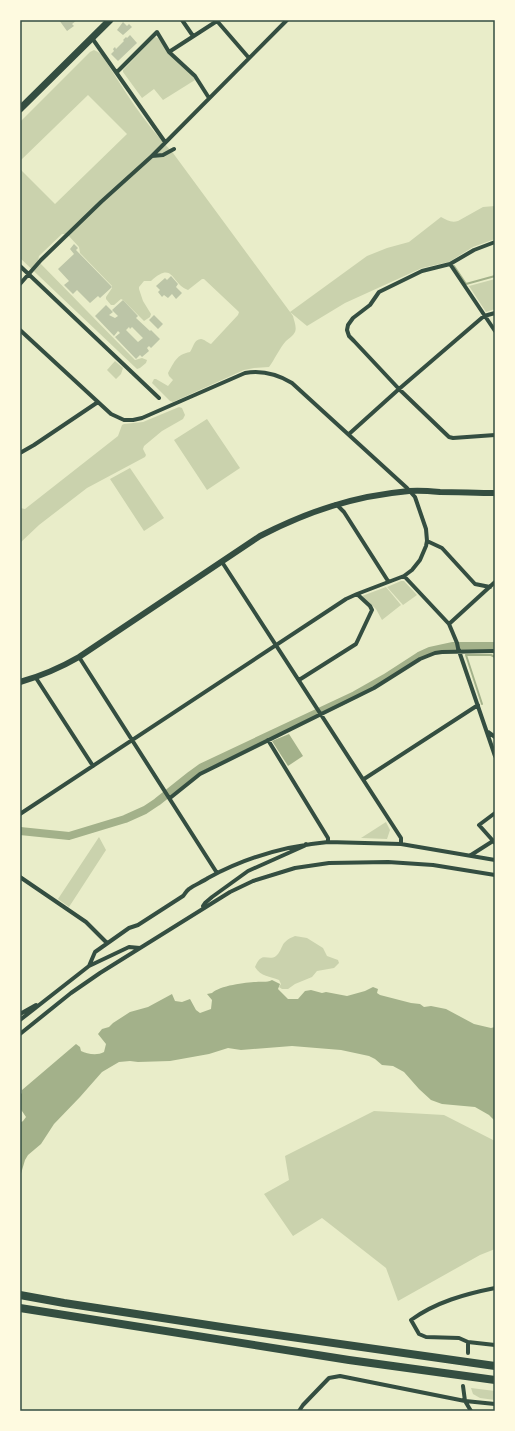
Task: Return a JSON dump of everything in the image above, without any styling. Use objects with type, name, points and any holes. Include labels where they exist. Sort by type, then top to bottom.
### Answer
[{"type":"highway","points":[[20,110],[110,20]]},
{"type":"highway","points":[[20,1295],[362,1348],[495,1366]]},
{"type":"highway","points":[[20,1308],[349,1360],[495,1380]]},
{"type":"main road","points":[[20,682],[57,670],[79,657],[260,536],[314,511],[369,496],[410,491],[495,493]]},
{"type":"street","points":[[182,20],[193,36]]},
{"type":"street","points":[[20,284],[67,234],[152,156],[284,21]]},
{"type":"street","points":[[169,52],[217,22],[249,58]]},
{"type":"street","points":[[117,72],[157,32],[169,52],[195,76],[209,98]]},
{"type":"street","points":[[92,38],[165,142]]},
{"type":"street","points":[[152,156],[162,155],[174,149]]},
{"type":"street","points":[[495,242],[474,250],[450,264],[422,271],[379,292],[370,305],[353,318],[348,325],[347,330],[349,336],[449,437],[495,435]]},
{"type":"street","points":[[450,264],[495,331]]},
{"type":"street","points":[[20,266],[159,398]]},
{"type":"street","points":[[349,434],[399,388],[484,316],[495,313]]},
{"type":"street","points":[[20,330],[98,402],[117,418],[124,420],[142,418],[237,376],[252,372],[271,373],[292,383],[410,491],[417,502],[426,529],[427,540],[420,560],[404,576],[388,581],[346,599],[20,814]]},
{"type":"street","points":[[20,453],[98,402]]},
{"type":"street","points":[[336,504],[344,512],[388,581]]},
{"type":"street","points":[[427,540],[442,548],[475,584],[490,587]]},
{"type":"street","points":[[222,562],[364,779],[401,838],[401,844]]},
{"type":"street","points":[[404,576],[449,624],[458,643],[459,650],[495,756]]},
{"type":"street","points":[[449,624],[495,582]]},
{"type":"street","points":[[299,680],[356,644],[372,610],[370,606],[357,594]]},
{"type":"street","points":[[170,798],[200,774],[374,688],[420,659],[435,653],[459,650],[494,651]]},
{"type":"street","points":[[79,657],[217,873]]},
{"type":"street","points":[[36,678],[93,766]]},
{"type":"street","points":[[364,779],[478,705]]},
{"type":"street","points":[[488,732],[495,737]]},
{"type":"street","points":[[268,740],[328,838],[328,842]]},
{"type":"street","points":[[471,855],[494,842],[479,825],[495,813]]},
{"type":"street","points":[[89,966],[95,952],[106,943],[111,942],[129,928],[138,925],[183,896],[188,889],[217,873],[242,862],[274,851],[307,844],[328,842],[401,844],[495,860]]},
{"type":"street","points":[[204,908],[203,906],[205,903],[212,896],[248,871],[307,844]]},
{"type":"street","points":[[20,1034],[71,993],[230,892],[253,881],[295,868],[330,863],[388,862],[433,865],[495,875]]},
{"type":"street","points":[[20,877],[86,922],[106,943]]},
{"type":"street","points":[[20,1020],[89,966],[129,947],[140,948]]},
{"type":"street","points":[[20,1014],[42,1003]]},
{"type":"street","points":[[495,1288],[464,1294],[446,1301],[411,1320],[419,1334],[426,1337],[459,1338],[468,1342],[495,1345]]},
{"type":"street","points":[[468,1342],[468,1353]]},
{"type":"street","points":[[300,1411],[303,1405],[329,1378],[340,1376],[465,1401],[495,1404]]},
{"type":"street","points":[[463,1386],[465,1401],[471,1411]]},
{"type":"shaded area","points":[[155,37],[158,38],[169,53],[192,75],[195,80],[163,100],[154,89],[142,98],[123,72],[123,70]]},
{"type":"shaded area","points":[[94,50],[102,55],[144,118],[173,153],[293,316],[296,330],[286,341],[269,367],[244,370],[173,402],[170,401],[152,383],[154,379],[168,386],[173,380],[168,373],[176,359],[185,353],[190,352],[195,342],[199,339],[211,344],[238,315],[239,312],[204,279],[188,290],[182,287],[172,275],[164,273],[158,275],[151,281],[144,281],[139,287],[143,301],[151,314],[150,317],[144,321],[121,299],[114,305],[111,305],[106,297],[112,286],[80,253],[79,247],[67,234],[62,234],[39,256],[38,261],[135,360],[142,358],[147,360],[146,363],[137,369],[20,258],[20,169],[55,204],[127,134],[88,95],[20,161],[20,122],[90,52]]},
{"type":"shaded area","points":[[495,206],[495,239],[473,247],[449,262],[422,268],[345,303],[307,326],[290,312],[367,256],[387,248],[409,242],[441,217],[449,221],[456,222],[483,207]]},
{"type":"shaded area","points":[[495,279],[495,309],[486,312],[469,286]]},
{"type":"shaded area","points":[[115,361],[123,368],[121,374],[116,379],[107,370]]},
{"type":"shaded area","points":[[179,407],[182,408],[185,415],[183,419],[162,431],[144,446],[143,449],[146,455],[145,457],[87,488],[39,525],[20,543],[20,508],[25,509],[118,436],[122,425],[143,422]]},
{"type":"shaded area","points":[[207,419],[240,468],[207,490],[174,440]]},
{"type":"shaded area","points":[[130,468],[164,518],[144,531],[110,479]]},
{"type":"shaded area","points":[[404,581],[417,595],[403,605],[387,587]]},
{"type":"shaded area","points":[[386,587],[401,605],[382,620],[376,609],[362,596]]},
{"type":"shaded area","points":[[289,734],[303,756],[288,766],[272,741]]},
{"type":"shaded area","points":[[386,822],[390,830],[387,839],[361,838]]},
{"type":"shaded area","points":[[99,837],[106,850],[69,907],[58,899]]},
{"type":"shaded area","points":[[295,936],[307,938],[323,948],[327,956],[338,960],[339,963],[334,968],[317,971],[312,977],[295,984],[288,989],[282,989],[279,987],[281,984],[279,980],[260,973],[255,967],[260,959],[276,956],[284,943]]},
{"type":"shaded area","points":[[272,980],[280,984],[278,989],[288,999],[298,999],[305,991],[311,990],[347,996],[373,987],[378,989],[377,993],[380,995],[420,1004],[424,1007],[431,1006],[446,1009],[474,1024],[491,1028],[495,1027],[495,1121],[489,1115],[475,1107],[442,1104],[431,1100],[404,1072],[393,1066],[382,1065],[369,1056],[341,1050],[292,1046],[241,1050],[228,1048],[209,1054],[170,1061],[119,1062],[102,1072],[54,1124],[41,1144],[28,1155],[20,1177],[20,1123],[26,1117],[20,1108],[20,1095],[22,1090],[76,1044],[80,1047],[81,1051],[86,1053],[95,1054],[104,1052],[106,1044],[98,1034],[102,1029],[109,1027],[130,1012],[148,1007],[172,994],[175,1001],[182,1002],[190,999],[196,1010],[200,1013],[211,1009],[212,1000],[207,994],[220,988]]},
{"type":"shaded area","points":[[374,1111],[444,1115],[495,1141],[495,1249],[480,1255],[398,1301],[386,1268],[322,1218],[293,1236],[264,1194],[289,1180],[285,1156]]},
{"type":"shaded area","points":[[471,1388],[495,1391],[495,1400],[480,1398],[473,1394]]},
{"type":"building","points":[[59,20],[77,20],[72,24],[74,26],[67,31]]},
{"type":"building","points":[[123,22],[127,26],[129,24],[132,27],[123,35],[117,30]]},
{"type":"building","points":[[130,35],[137,43],[118,61],[111,54],[114,51],[113,49],[115,47],[116,49],[126,37],[127,38]]},
{"type":"building","points":[[74,244],[78,248],[76,250],[112,287],[100,298],[98,296],[90,303],[77,290],[73,294],[64,285],[69,281],[58,269],[74,254],[70,249]]},
{"type":"building","points":[[171,276],[178,284],[176,287],[182,293],[176,299],[172,294],[168,298],[164,295],[162,297],[158,292],[160,290],[156,286],[165,278],[167,280]]},
{"type":"building","points":[[123,300],[138,316],[136,318],[160,339],[151,348],[149,346],[147,348],[149,351],[142,357],[140,355],[136,359],[115,337],[120,333],[118,331],[114,336],[95,316],[106,305],[113,312],[109,315],[115,318],[118,316],[112,310]],"holes":[[[129,327],[130,329],[132,327],[143,338],[138,342],[126,330]]]},
{"type":"building","points":[[154,315],[163,324],[158,329],[149,320]]},
{"type":"waterway","points":[[454,266],[466,284],[495,276]]},
{"type":"waterway","points":[[20,831],[69,836],[125,819],[145,810],[157,802],[202,767],[355,695],[419,656],[430,651],[453,646],[495,646]]},
{"type":"waterway","points":[[482,704],[466,655],[491,655],[495,657]]}]
